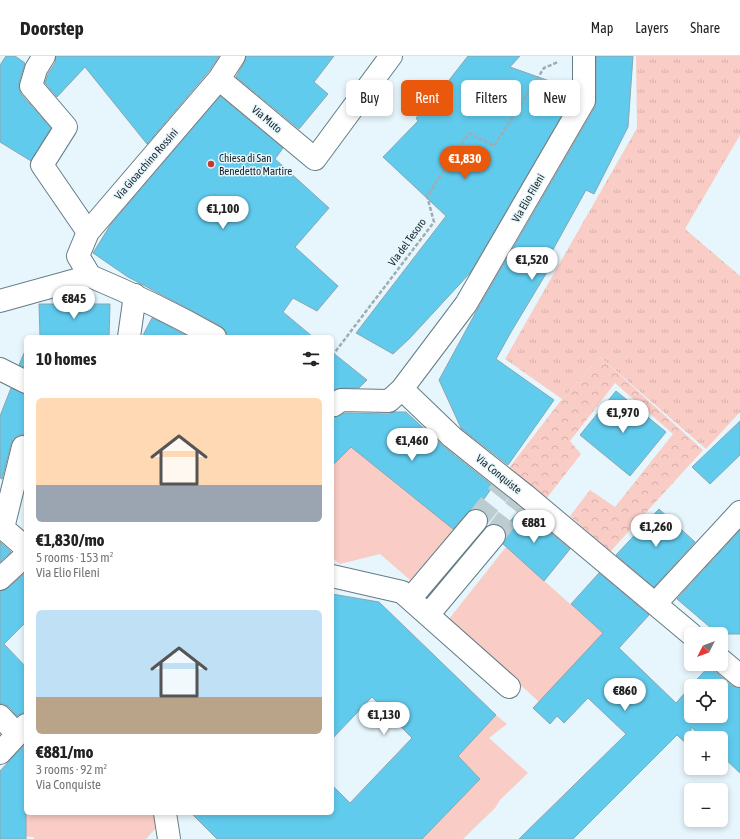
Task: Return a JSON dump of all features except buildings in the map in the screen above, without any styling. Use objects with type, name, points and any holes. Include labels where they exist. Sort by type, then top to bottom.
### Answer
[{"type":"street","points":[[44,56],[36,69],[31,86],[66,127],[42,165],[88,232]]},
{"type":"street","name":"Via Gioacchino Rossini","points":[[90,276],[78,256],[88,232],[219,79],[234,56]]},
{"type":"street","name":"Via Muto","points":[[219,79],[315,158],[391,56]]},
{"type":"street","name":"Via Elio Fileni","points":[[334,405],[341,400],[389,401],[402,389],[466,304],[584,101],[573,58]]},
{"type":"street","points":[[0,301],[90,276],[135,295],[176,315],[211,335]]},
{"type":"street","points":[[129,335],[135,295]]},
{"type":"street","points":[[0,369],[24,381]]},
{"type":"street","name":"Via Conquiste","points":[[402,389],[452,437],[525,495],[684,628]]},
{"type":"street","points":[[24,448],[3,528],[24,546]]},
{"type":"street","points":[[655,604],[740,512]]},
{"type":"street","points":[[410,599],[476,521]]},
{"type":"street","points":[[428,615],[494,536]]},
{"type":"street","points":[[0,579],[24,557]]},
{"type":"street","points":[[334,576],[402,592],[509,687]]},
{"type":"street","points":[[728,666],[740,676]]},
{"type":"street","points":[[0,716],[21,729],[0,753]]},
{"type":"street","points":[[166,815],[169,839]]},
{"type":"path","name":"Via del Tesoro","points":[[334,353],[434,222],[427,196],[470,133],[494,146],[544,68],[573,58]]},
{"type":"green space","points":[[636,56],[740,56],[740,135],[685,229],[740,276],[740,412],[706,449],[600,357],[562,399],[505,359],[637,128]]},
{"type":"green space","points":[[600,357],[703,450],[610,552],[570,516],[590,490],[615,507],[673,434],[615,383],[570,441],[581,454],[546,499],[509,468],[562,399]]},
{"type":"green space","points":[[355,443],[375,466],[454,529],[410,580],[380,554],[340,564],[334,560],[334,464]]},
{"type":"green space","points":[[506,547],[604,634],[539,702],[449,619]]},
{"type":"green space","points":[[496,715],[507,724],[489,738],[528,773],[463,839],[422,839],[480,779],[458,756]]},
{"type":"green space","points":[[25,815],[153,815],[156,828],[146,839],[34,839],[34,837],[16,836]]},
{"type":"tunnel","points":[[476,521],[508,481]]},
{"type":"tunnel","points":[[494,536],[525,495]]},
{"type":"place","name":"Chiesa di San Benedetto Martire","points":[[211,164]]}]
